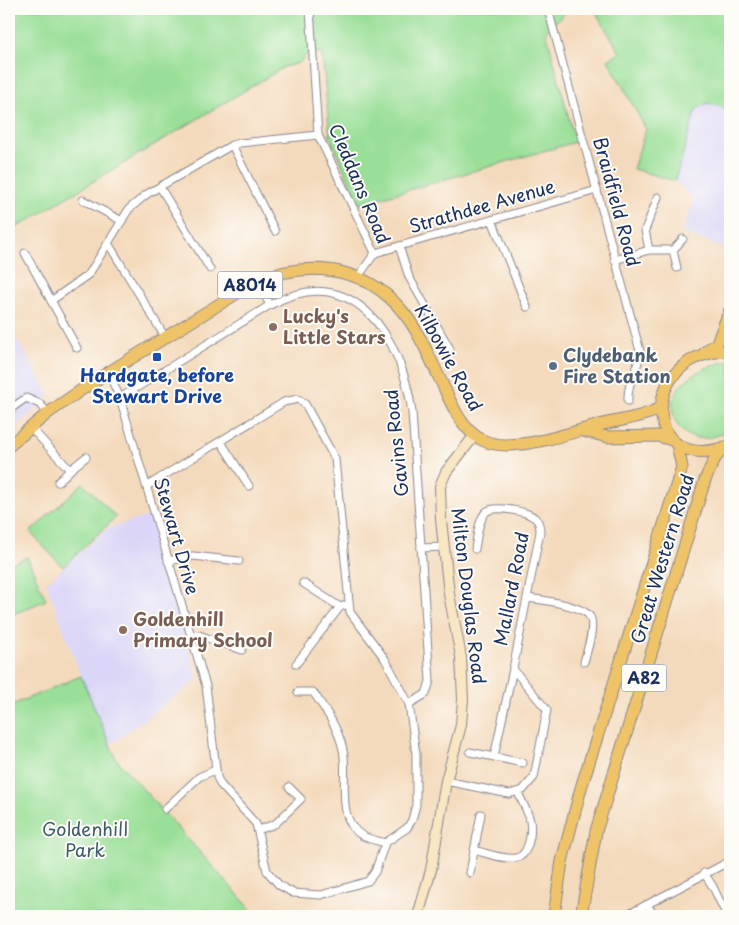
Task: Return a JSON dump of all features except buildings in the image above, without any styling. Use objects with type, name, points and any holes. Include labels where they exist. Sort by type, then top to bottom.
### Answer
[{"type":"main road","name":"Kilbowie Road","points":[[9,446],[48,413],[108,372],[257,281],[286,270],[304,268],[339,272],[358,277],[384,294],[410,322],[454,410],[467,428],[490,443],[504,445],[583,431],[647,415],[661,408]]},
{"type":"main road","points":[[661,408],[664,393],[671,378],[682,367],[703,354],[717,342],[730,310]]},
{"type":"main road","points":[[703,354],[730,351]]},
{"type":"main road","name":"A82","points":[[661,408],[663,425],[675,442],[704,450],[727,446]]},
{"type":"main road","name":"Kilbowie Road","points":[[583,431],[608,436],[658,436],[675,442]]},
{"type":"main road","name":"Great Western Road","points":[[554,916],[562,861],[581,788],[682,467],[675,442]]},
{"type":"main road","name":"Great Western Road","points":[[581,916],[597,829],[705,480],[715,458],[727,446]]},
{"type":"street","name":"Cleddans Road","points":[[310,9],[318,135],[375,253],[358,277]]},
{"type":"street","name":"Braidfield Road","points":[[548,9],[640,351],[640,364],[627,387],[628,401]]},
{"type":"street","points":[[51,301],[89,274],[129,209],[160,187],[240,142],[318,135]]},
{"type":"street","points":[[232,145],[276,231]]},
{"type":"street","points":[[160,187],[210,269]]},
{"type":"street","name":"Strathdee Avenue","points":[[375,253],[597,190]]},
{"type":"street","points":[[649,250],[645,230],[658,197]]},
{"type":"street","points":[[83,200],[122,220]]},
{"type":"street","points":[[492,220],[527,307]]},
{"type":"street","points":[[616,260],[649,250],[673,250],[683,239]]},
{"type":"street","points":[[108,243],[165,337]]},
{"type":"street","points":[[399,246],[410,277],[450,349]]},
{"type":"street","points":[[673,250],[677,268]]},
{"type":"street","points":[[25,253],[77,348]]},
{"type":"street","points":[[257,281],[270,305]]},
{"type":"street","name":"Gavins Road","points":[[120,398],[270,305],[290,295],[307,290],[336,293],[355,302],[366,310],[390,342],[401,364],[410,399],[430,686],[426,694],[408,704]]},
{"type":"street","name":"Stewart Drive","points":[[108,372],[120,398],[206,686],[215,770],[220,784],[251,817],[258,830],[264,862],[273,878],[293,893],[311,896],[335,892],[368,880],[375,872],[385,842]]},
{"type":"street","points":[[9,410],[26,398],[40,404],[48,413]]},
{"type":"street","points":[[147,486],[289,400],[298,399],[306,404],[335,459],[348,596],[352,616],[385,659],[408,704],[416,754],[416,805],[412,820],[407,828],[385,842],[364,837],[354,830],[348,821],[345,806],[346,762],[337,733],[313,692],[298,692]]},
{"type":"street","points":[[31,428],[70,470]]},
{"type":"street","name":"Milton Douglas Road","points":[[418,916],[433,863],[446,781],[461,725],[464,686],[439,501],[442,479],[475,435]]},
{"type":"street","points":[[221,442],[249,486]]},
{"type":"street","points":[[58,482],[86,457]]},
{"type":"street","name":"Mallard Road","points":[[475,549],[481,521],[491,509],[499,508],[535,518],[540,532],[494,757]]},
{"type":"street","points":[[421,548],[444,547]]},
{"type":"street","points":[[168,561],[193,556],[238,561]]},
{"type":"street","points":[[303,582],[340,606]]},
{"type":"street","points":[[527,598],[579,608],[588,614],[591,618],[591,629],[584,662]]},
{"type":"street","points":[[296,664],[340,606],[349,604]]},
{"type":"street","points":[[190,637],[199,635],[242,650]]},
{"type":"street","name":"Mallard Road","points":[[513,669],[541,700],[548,714],[534,778],[524,790],[518,792]]},
{"type":"street","points":[[470,752],[523,763]]},
{"type":"street","points":[[165,809],[199,777],[215,770]]},
{"type":"street","points":[[446,781],[499,792],[518,792],[527,813],[530,827],[526,851],[523,855],[514,859],[474,850]]},
{"type":"street","points":[[258,830],[275,824],[301,799],[289,787]]},
{"type":"street","points":[[470,873],[481,814]]},
{"type":"street","points":[[625,916],[730,861]]},
{"type":"street","points":[[704,873],[727,916]]},
{"type":"street","points":[[647,905],[654,916]]},
{"type":"shaded area","points":[[708,103],[730,110],[730,263],[721,247],[682,233],[694,200],[675,181],[696,109]]},
{"type":"shaded area","points":[[9,327],[50,396],[9,432]]},
{"type":"shaded area","name":"Goldenhill Primary School","points":[[151,515],[197,680],[110,745],[81,676],[46,583],[108,528]]},
{"type":"green space","points":[[9,9],[569,9],[546,31],[575,142],[359,204],[330,137],[322,54],[309,52],[299,63],[284,67],[9,232]]},
{"type":"green space","points":[[594,9],[730,9],[730,110],[708,103],[696,109],[675,181],[633,169],[646,129],[608,60],[620,53]]},
{"type":"green space","points":[[722,362],[730,362],[730,430],[709,438],[689,436],[678,426],[673,413],[674,398],[677,391],[691,376]]},
{"type":"green space","points":[[83,483],[116,517],[63,567],[30,532]]},
{"type":"green space","points":[[27,557],[46,600],[9,616],[9,565]]},
{"type":"green space","name":"Goldenhill Park","points":[[81,676],[116,759],[257,916],[9,916],[9,700],[12,705]]},
{"type":"place","name":"Lucky's Little Stars","points":[[273,327]]},
{"type":"place","name":"Hardgate, before Stewart Drive","points":[[157,357]]},
{"type":"place","name":"Clydebank Fire Station","points":[[553,366]]},
{"type":"place","name":"Goldenhill Primary School","points":[[123,630]]}]
